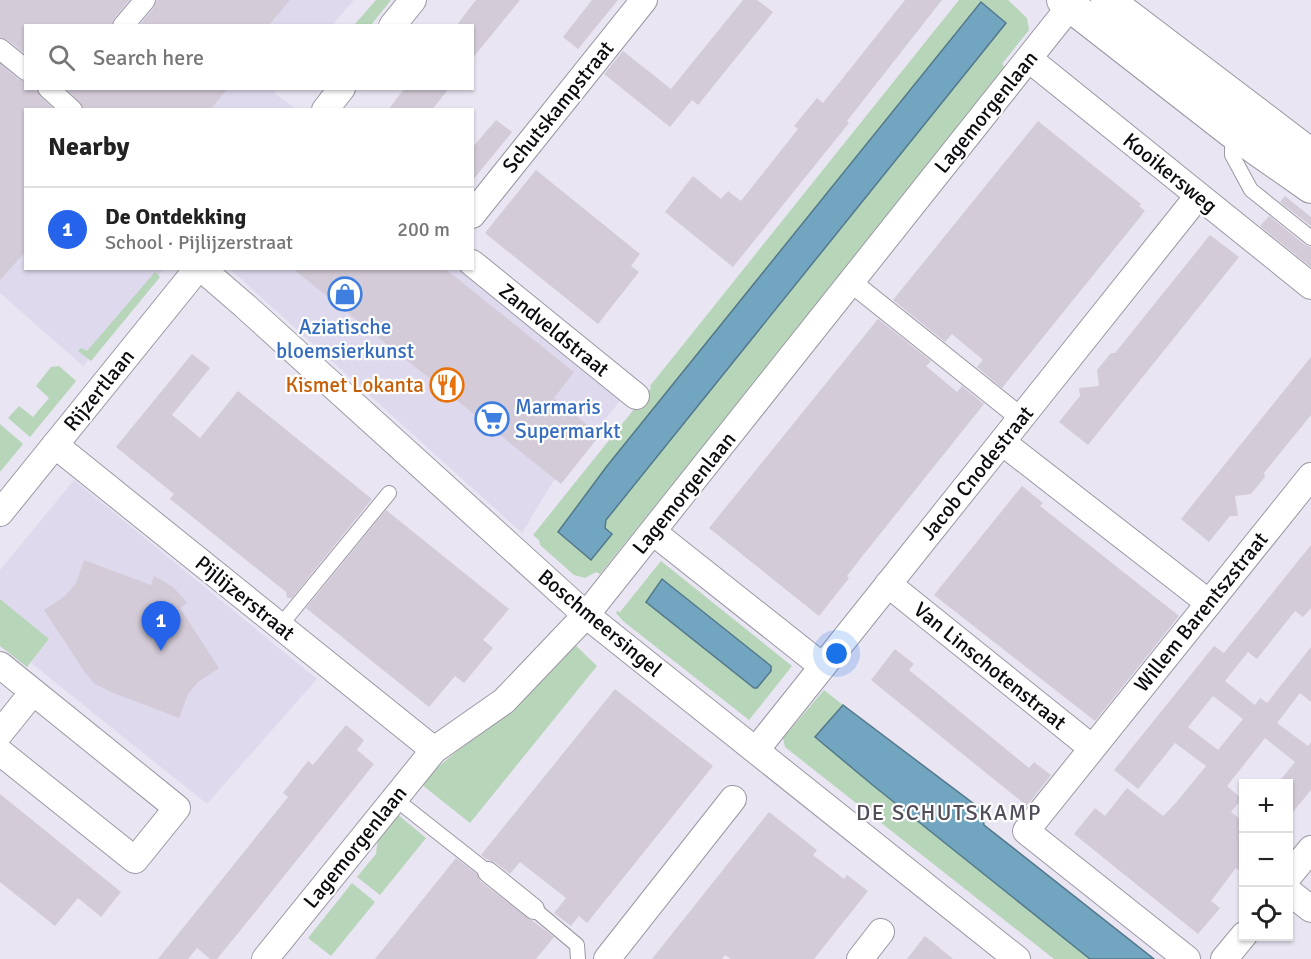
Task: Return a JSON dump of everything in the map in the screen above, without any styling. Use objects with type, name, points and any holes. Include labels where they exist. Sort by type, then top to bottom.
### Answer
[{"type":"street","points":[[125,24],[145,0]]},
{"type":"street","points":[[394,24],[413,0]]},
{"type":"street","name":"Schutskampstraat","points":[[474,212],[644,0]]},
{"type":"street","points":[[1107,0],[1311,154]]},
{"type":"street","points":[[1070,2],[1232,131],[1311,187]]},
{"type":"street","name":"Lagemorgenlaan","points":[[265,959],[434,750],[504,700],[586,615],[1029,59],[1070,2]]},
{"type":"street","points":[[0,49],[24,68]]},
{"type":"street","name":"Kooikersweg","points":[[1029,59],[1311,286]]},
{"type":"street","points":[[327,108],[340,90]]},
{"type":"street","name":"Jacob Cnodestraat","points":[[756,750],[1198,196]]},
{"type":"street","name":"Zandveldstraat","points":[[474,265],[636,396]]},
{"type":"street","name":"Rijzertlaan","points":[[0,513],[197,270]]},
{"type":"street","name":"Boschmeersingel","points":[[201,270],[245,306],[586,615],[1017,959]]},
{"type":"street","points":[[851,282],[1021,418]]},
{"type":"street","points":[[1002,442],[1209,603]]},
{"type":"street","name":"Pijlijzerstraat","points":[[55,446],[434,750]]},
{"type":"street","name":"Willem Barentszstraat","points":[[1092,748],[1311,476]]},
{"type":"street","points":[[653,532],[822,666]]},
{"type":"street","name":"Van Linschotenstraat","points":[[888,584],[1092,748]]},
{"type":"street","points":[[0,665],[177,808],[135,860],[0,752]]},
{"type":"street","points":[[0,733],[33,692]]},
{"type":"street","points":[[1092,748],[1026,831],[1187,959]]},
{"type":"street","points":[[607,959],[734,799]]},
{"type":"street","points":[[1293,871],[1311,849]]},
{"type":"street","points":[[488,872],[534,909]]},
{"type":"street","points":[[1293,895],[1311,909]]},
{"type":"street","points":[[860,959],[881,932]]},
{"type":"street","points":[[1224,959],[1239,940]]},
{"type":"lane","points":[[1232,131],[1232,155],[1251,190],[1311,238]]},
{"type":"lane","points":[[280,626],[389,493]]},
{"type":"lane","points":[[394,798],[488,872]]},
{"type":"lane","points":[[534,909],[577,945],[578,959]]},
{"type":"shaded area","points":[[0,0],[354,0],[333,24],[24,24],[24,90],[276,90],[274,93],[295,108],[24,108],[24,270],[163,270],[83,366],[0,293]]},
{"type":"shaded area","points":[[474,269],[636,382],[554,480],[522,533],[231,270]]},
{"type":"shaded area","points":[[74,480],[317,679],[207,804],[31,663],[49,639],[0,599],[0,570]]},
{"type":"green space","points":[[376,0],[391,0],[372,24],[355,24]]},
{"type":"green space","points":[[959,0],[1008,0],[1027,18],[1029,30],[1002,64],[1007,69],[600,574],[596,572],[585,578],[574,575],[540,545],[539,540],[533,535],[651,388],[650,386]],"holes":[[[981,2],[1006,23],[606,520],[605,528],[611,534],[591,560],[607,466]]]},
{"type":"green space","points":[[155,272],[160,277],[91,361],[78,351],[81,348],[87,351]]},
{"type":"green space","points":[[59,366],[76,381],[30,437],[8,418],[19,406],[33,417],[49,398],[36,386],[51,367]]},
{"type":"green space","points":[[0,424],[23,444],[0,472]]},
{"type":"green space","points":[[661,561],[792,666],[749,720],[623,621],[616,613],[620,612]],"holes":[[[646,602],[732,635],[771,666],[754,688]]]},
{"type":"green space","points":[[0,599],[49,639],[27,667],[0,646]]},
{"type":"green space","points":[[572,642],[597,666],[470,823],[421,784],[439,766],[513,705]]},
{"type":"green space","points":[[824,690],[843,705],[816,737],[1090,959],[1054,959],[785,747],[783,738]]},
{"type":"green space","points":[[397,814],[426,838],[380,895],[357,877],[376,854],[378,838]]},
{"type":"green space","points":[[352,883],[375,902],[331,956],[308,938]]},
{"type":"water","points":[[981,2],[1006,23],[606,520],[605,528],[612,534],[591,560],[558,532],[607,466]]},
{"type":"water","points":[[662,579],[771,666],[771,671],[757,688],[754,688],[646,602]]},
{"type":"water","points":[[843,705],[982,810],[984,825],[1154,959],[1090,959],[875,787],[815,737]]},
{"type":"building","points":[[0,0],[129,0],[112,24],[24,24],[24,52],[8,40],[0,37]]},
{"type":"building","points":[[157,0],[290,0],[270,24],[141,24],[154,8]]},
{"type":"building","points":[[476,0],[520,0],[474,57],[474,24],[458,24]]},
{"type":"building","points":[[592,0],[618,0],[578,49],[563,37]]},
{"type":"building","points":[[743,0],[757,0],[773,12],[698,105],[692,100],[670,127],[604,74],[623,51],[671,89]]},
{"type":"building","points":[[905,0],[942,0],[847,121],[849,123],[733,267],[665,212],[693,176],[721,199],[728,191],[741,201],[798,129],[794,126],[817,98],[823,103]]},
{"type":"building","points":[[0,64],[24,81],[24,90],[37,90],[52,108],[24,108],[24,253],[0,280]]},
{"type":"building","points":[[68,90],[226,90],[212,108],[83,108]]},
{"type":"building","points":[[403,90],[447,90],[434,108],[390,108]]},
{"type":"building","points":[[496,120],[512,132],[474,179],[474,146]]},
{"type":"building","points":[[1038,121],[1141,204],[1139,206],[1145,211],[1002,388],[977,367],[983,360],[952,334],[945,342],[893,300]]},
{"type":"building","points":[[536,170],[640,254],[631,266],[639,272],[598,324],[485,233]]},
{"type":"building","points":[[1285,196],[1311,217],[1311,226],[1280,202]]},
{"type":"building","points":[[1269,216],[1305,245],[1311,247],[1311,267],[1260,226]]},
{"type":"building","points":[[1210,235],[1239,257],[1088,445],[1059,422],[1080,396],[1079,388],[1099,386],[1097,370],[1111,353],[1115,353]]},
{"type":"building","points":[[294,270],[446,270],[574,372],[554,398],[600,435],[561,484]]},
{"type":"building","points":[[878,319],[931,361],[926,366],[957,392],[962,386],[984,404],[864,554],[847,576],[849,578],[819,616],[709,528]]},
{"type":"building","points":[[192,354],[210,368],[172,415],[200,438],[238,391],[372,499],[292,598],[287,598],[286,592],[170,499],[174,494],[116,447]]},
{"type":"building","points":[[1311,357],[1311,415],[1264,473],[1265,477],[1251,494],[1235,496],[1238,516],[1230,516],[1209,542],[1181,519]]},
{"type":"building","points":[[1022,486],[1043,503],[1040,506],[1179,616],[1095,721],[934,595]]},
{"type":"building","points":[[386,510],[509,609],[483,640],[493,648],[464,683],[455,676],[429,707],[306,608]]},
{"type":"building","points":[[1311,545],[1311,608],[1303,617],[1295,611],[1257,659],[1248,652],[1225,681],[1255,705],[1260,698],[1267,703],[1311,647],[1311,702],[1300,693],[1277,723],[1308,746],[1311,742],[1311,790],[1293,812],[1293,779],[1281,779],[1295,762],[1265,738],[1227,786],[1239,796],[1239,803],[1231,812],[1239,818],[1239,870],[1236,868],[1211,901],[1220,908],[1198,934],[1074,834],[1095,808],[1105,816],[1127,788],[1163,816],[1206,766],[1175,743],[1138,789],[1114,770],[1214,646],[1224,653]],"holes":[[[1213,696],[1243,719],[1218,750],[1188,727]]]},
{"type":"building","points":[[84,560],[151,585],[154,576],[173,587],[187,603],[180,608],[219,668],[198,682],[188,694],[179,718],[95,684],[44,610],[65,596],[76,583]]},
{"type":"building","points":[[895,649],[914,664],[909,670],[1029,768],[1034,762],[1051,775],[1027,806],[871,680]]},
{"type":"building","points":[[615,689],[713,766],[587,923],[579,916],[571,926],[554,913],[566,898],[520,862],[510,874],[481,855]]},
{"type":"building","points":[[346,725],[364,740],[357,750],[374,764],[248,921],[217,959],[210,959],[197,948],[188,959],[158,959],[288,797],[283,793],[308,761],[313,765]]},
{"type":"building","points":[[0,794],[121,892],[101,917],[78,898],[55,926],[0,882]]},
{"type":"building","points":[[769,812],[817,850],[813,855],[844,879],[847,875],[868,891],[814,959],[731,959],[725,955],[722,959],[652,959]]},
{"type":"building","points":[[456,858],[477,874],[480,881],[554,937],[536,959],[375,959]]},
{"type":"building","points":[[925,936],[953,959],[907,959]]},
{"type":"place","name":"Aziatische bloemsierkunst","points":[[345,294]]},
{"type":"place","name":"Kismet Lokanta","points":[[447,385]]},
{"type":"place","name":"Marmaris Supermarkt","points":[[492,419]]},
{"type":"place","name":"De Ontdekking","points":[[161,651]]},
{"type":"district","name":"DE SCHUTSKAMP","points":[[949,812]]}]
